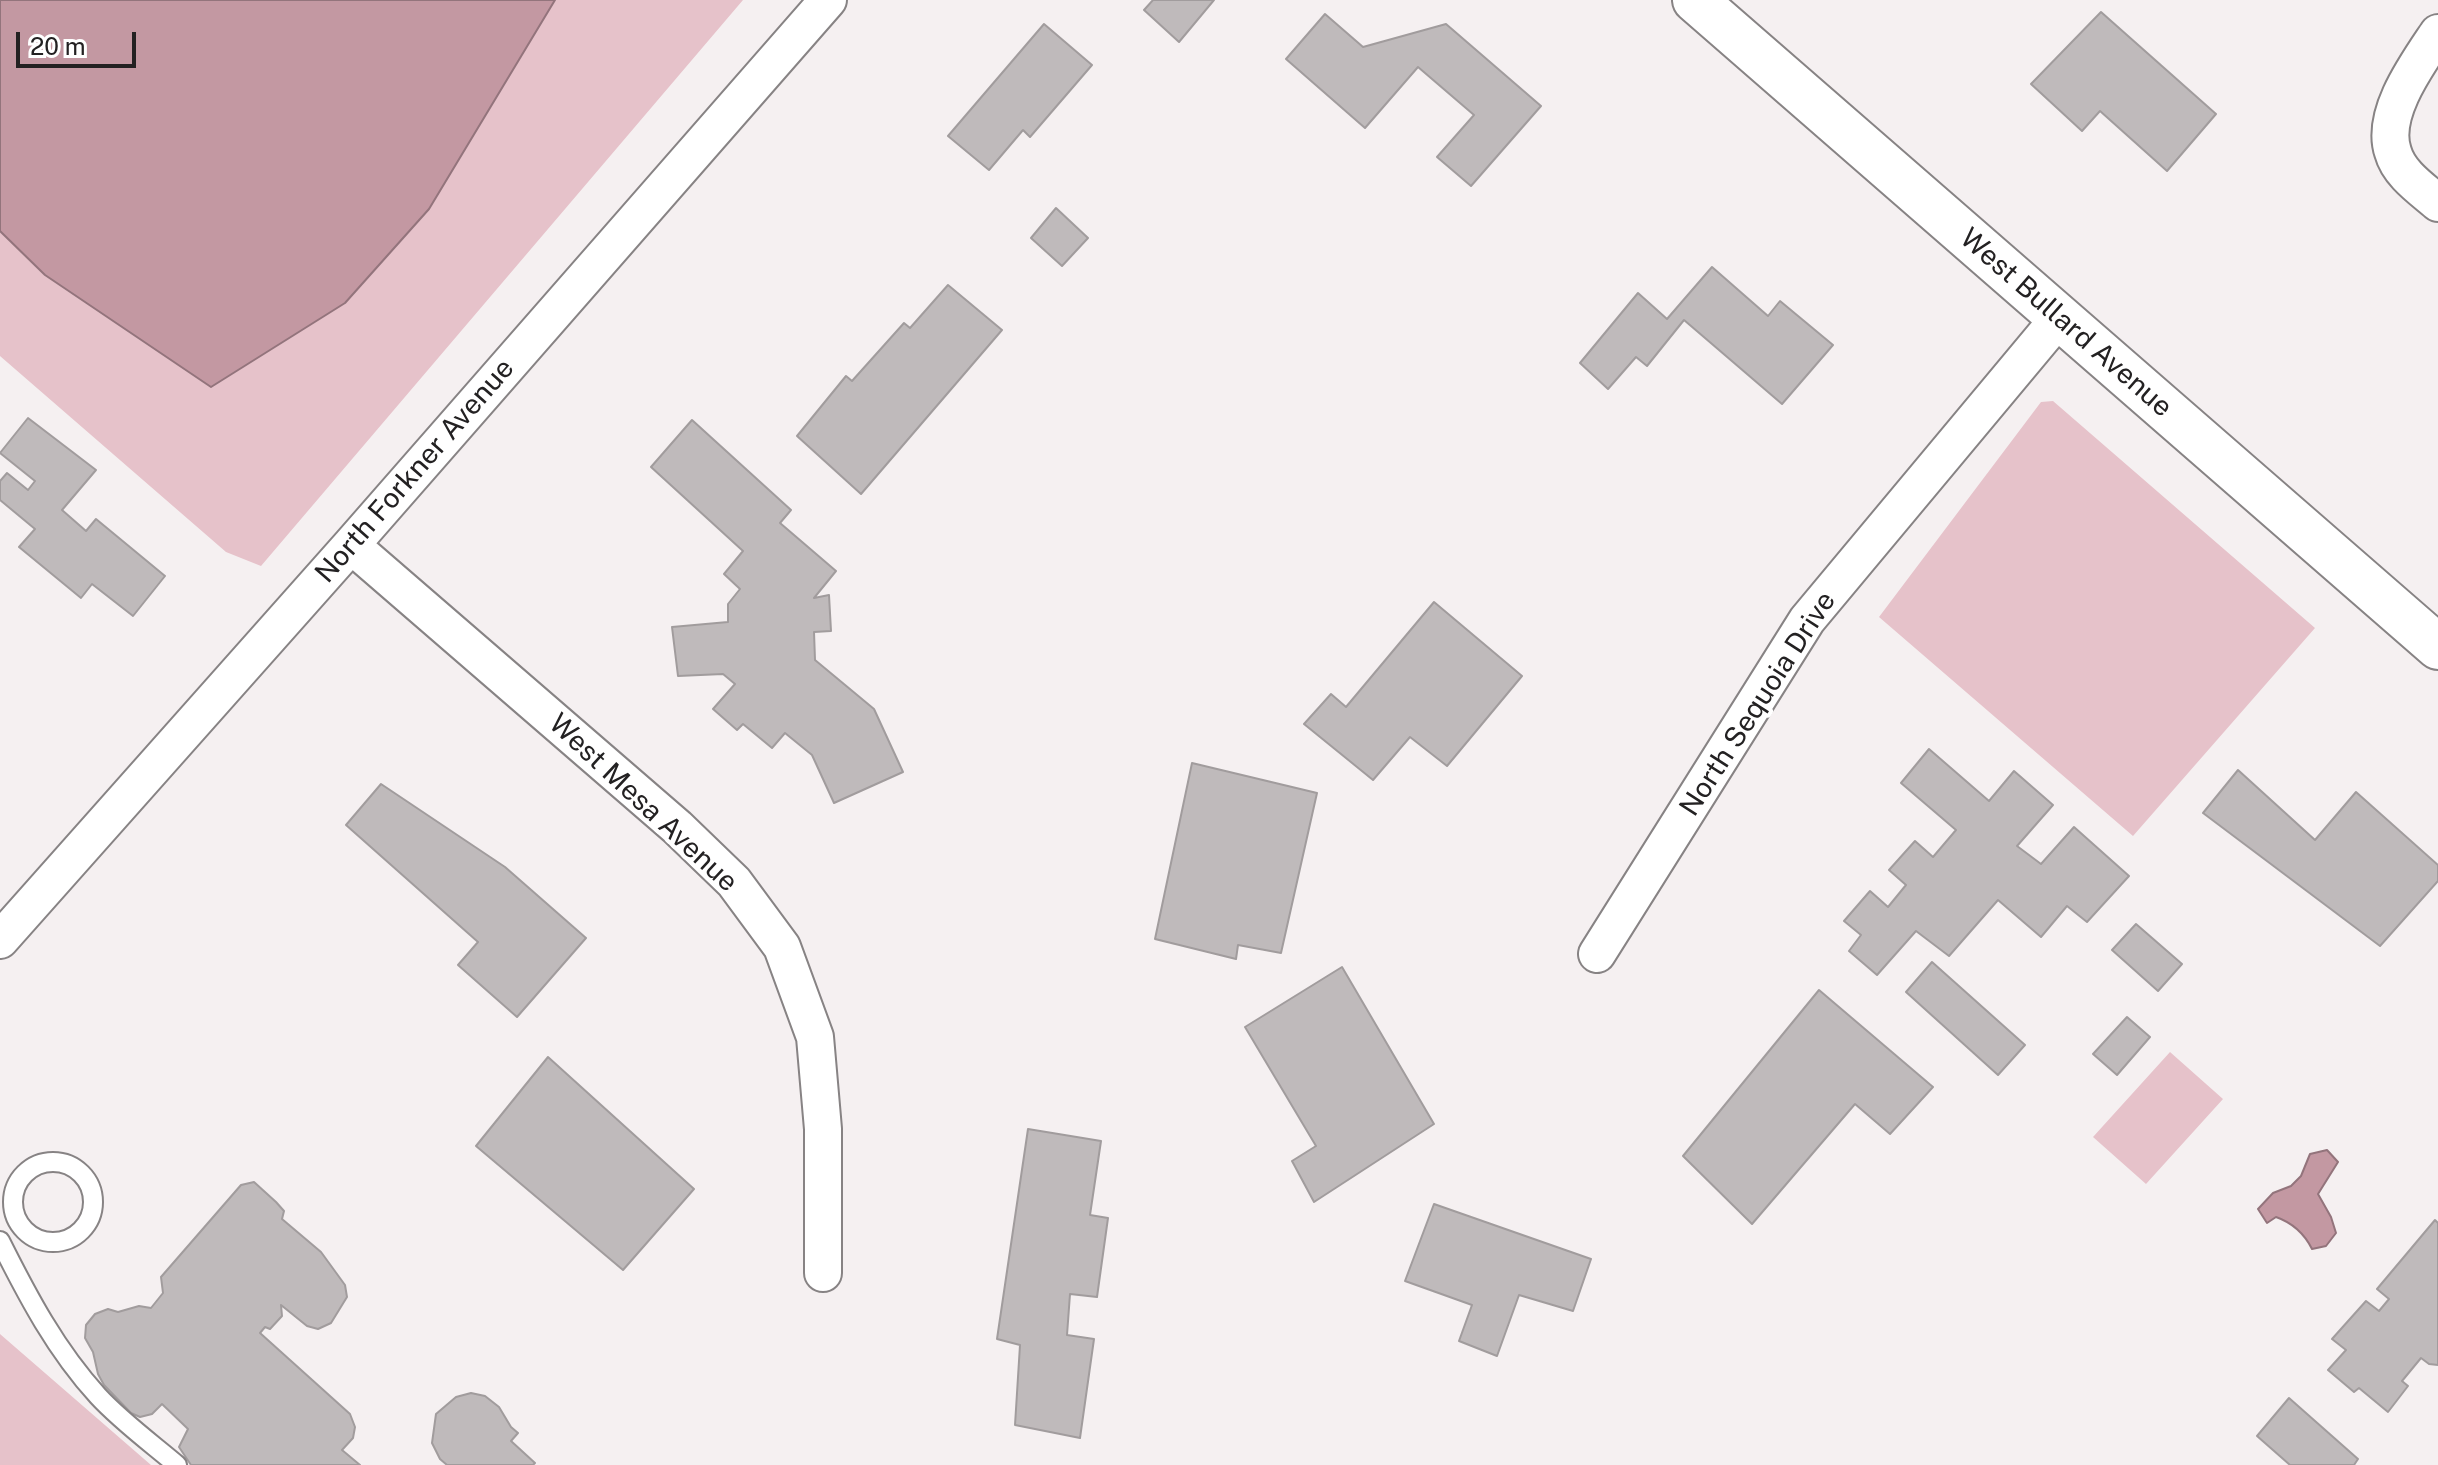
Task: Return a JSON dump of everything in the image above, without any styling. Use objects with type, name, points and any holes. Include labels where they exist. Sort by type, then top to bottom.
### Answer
[{"type":"main road","name":"West Bullard Avenue","points":[[1695,0],[2438,647]]},
{"type":"street","name":"North Forkner Avenue","points":[[0,940],[828,0]]},
{"type":"street","points":[[2438,33],[2403,89],[2391,126],[2393,153],[2409,178],[2438,203]]},
{"type":"street","name":"North Sequoia Drive","points":[[1597,954],[1807,620],[2059,318]]},
{"type":"street","name":"West Mesa Avenue","points":[[351,545],[677,827],[734,882],[782,947],[815,1037],[823,1129],[823,1273]]},
{"type":"lane","points":[[54,1161],[67,1164],[80,1171],[88,1183],[93,1195],[90,1220],[72,1238],[47,1242],[8,1224],[18,1180],[27,1170],[40,1163],[54,1161]]},
{"type":"lane","points":[[0,1241],[40,1319],[69,1362],[100,1399],[177,1465]]},
{"type":"shaded area","points":[[0,0],[743,0],[261,566],[226,552],[0,356]]},
{"type":"shaded area","points":[[0,0],[555,0],[429,209],[345,303],[211,387],[45,275],[0,231]]},
{"type":"shaded area","points":[[2053,401],[2315,628],[2133,836],[1879,617],[2041,402]]},
{"type":"shaded area","points":[[2170,1052],[2223,1099],[2146,1184],[2093,1137]]},
{"type":"shaded area","points":[[2327,1150],[2338,1162],[2318,1194],[2336,1233],[2326,1246],[2312,1249],[2302,1233],[2293,1226],[2276,1217],[2267,1223],[2258,1209],[2273,1193],[2291,1186],[2301,1176],[2310,1154]]},
{"type":"shaded area","points":[[0,1334],[151,1465],[0,1465]]},
{"type":"building","points":[[1153,0],[1214,0],[1179,42],[1144,10]]},
{"type":"building","points":[[2101,12],[2216,114],[2167,171],[2100,111],[2082,131],[2031,84]]},
{"type":"building","points":[[1325,14],[1363,47],[1446,24],[1541,106],[1471,186],[1437,157],[1474,115],[1418,67],[1365,128],[1286,59]]},
{"type":"building","points":[[1044,24],[1092,65],[1030,137],[1023,130],[989,170],[948,136]]},
{"type":"building","points":[[1056,208],[1088,238],[1062,266],[1031,238]]},
{"type":"building","points":[[1712,267],[1768,316],[1780,301],[1833,345],[1782,404],[1684,320],[1647,366],[1636,357],[1608,389],[1580,363],[1638,293],[1667,319]]},
{"type":"building","points":[[948,285],[1002,330],[861,494],[797,436],[846,376],[852,381],[904,323],[910,328]]},
{"type":"building","points":[[28,418],[96,470],[62,510],[86,531],[96,519],[165,576],[133,616],[92,584],[81,598],[19,547],[35,529],[0,500],[0,481],[7,473],[28,490],[35,481],[0,453]]},
{"type":"building","points":[[692,420],[791,510],[780,523],[836,571],[814,598],[829,595],[831,631],[814,632],[815,660],[874,709],[903,772],[834,803],[812,755],[785,733],[772,748],[743,724],[737,730],[713,709],[735,684],[723,674],[678,676],[672,627],[728,622],[728,604],[740,589],[724,574],[743,551],[651,467]]},
{"type":"building","points":[[1434,602],[1522,676],[1447,766],[1410,737],[1373,780],[1304,724],[1331,694],[1346,707]]},
{"type":"building","points":[[1929,749],[1989,801],[2014,771],[2053,805],[2017,846],[2041,864],[2074,827],[2129,876],[2087,922],[2067,906],[2041,937],[1998,900],[1949,956],[1916,931],[1877,975],[1849,951],[1861,935],[1844,921],[1870,891],[1888,907],[1906,885],[1889,870],[1915,841],[1933,857],[1956,830],[1901,783]]},
{"type":"building","points":[[1192,763],[1317,793],[1281,953],[1238,945],[1236,959],[1155,939]]},
{"type":"building","points":[[2238,770],[2315,840],[2356,792],[2438,865],[2438,881],[2380,946],[2203,813]]},
{"type":"building","points":[[381,784],[505,867],[586,938],[517,1017],[458,965],[478,942],[346,825]]},
{"type":"building","points":[[2136,924],[2182,964],[2158,991],[2112,950]]},
{"type":"building","points":[[1932,962],[2025,1045],[1998,1075],[1906,992]]},
{"type":"building","points":[[1342,967],[1434,1124],[1314,1202],[1292,1161],[1316,1146],[1245,1027]]},
{"type":"building","points":[[1819,990],[1933,1087],[1890,1134],[1855,1104],[1752,1224],[1683,1156]]},
{"type":"building","points":[[2127,1017],[2150,1037],[2117,1075],[2093,1054]]},
{"type":"building","points":[[548,1057],[694,1189],[623,1270],[476,1146]]},
{"type":"building","points":[[1028,1129],[1101,1141],[1090,1215],[1108,1218],[1097,1297],[1070,1294],[1067,1335],[1094,1339],[1080,1438],[1015,1425],[1020,1345],[997,1339]]},
{"type":"building","points":[[254,1182],[284,1211],[282,1219],[321,1252],[345,1285],[347,1297],[331,1323],[318,1329],[307,1326],[281,1305],[282,1316],[270,1329],[265,1327],[260,1333],[350,1414],[355,1427],[353,1438],[342,1450],[360,1465],[191,1465],[179,1447],[188,1429],[162,1404],[152,1414],[140,1417],[131,1413],[104,1385],[98,1374],[93,1352],[85,1338],[86,1325],[95,1314],[108,1309],[118,1312],[139,1306],[151,1308],[163,1293],[161,1277],[241,1185]]},
{"type":"building","points":[[1434,1204],[1591,1259],[1573,1311],[1519,1295],[1497,1356],[1459,1341],[1472,1305],[1405,1281]]},
{"type":"building","points":[[2435,1220],[2438,1223],[2438,1365],[2429,1364],[2421,1358],[2402,1381],[2408,1386],[2388,1412],[2359,1388],[2354,1392],[2328,1370],[2346,1350],[2332,1339],[2366,1301],[2379,1311],[2389,1299],[2377,1289]]},
{"type":"building","points":[[471,1393],[485,1396],[499,1407],[518,1433],[511,1441],[535,1463],[533,1465],[447,1465],[440,1459],[432,1443],[436,1414],[456,1397]]},
{"type":"building","points":[[2289,1398],[2358,1459],[2354,1465],[2290,1465],[2257,1436]]}]
